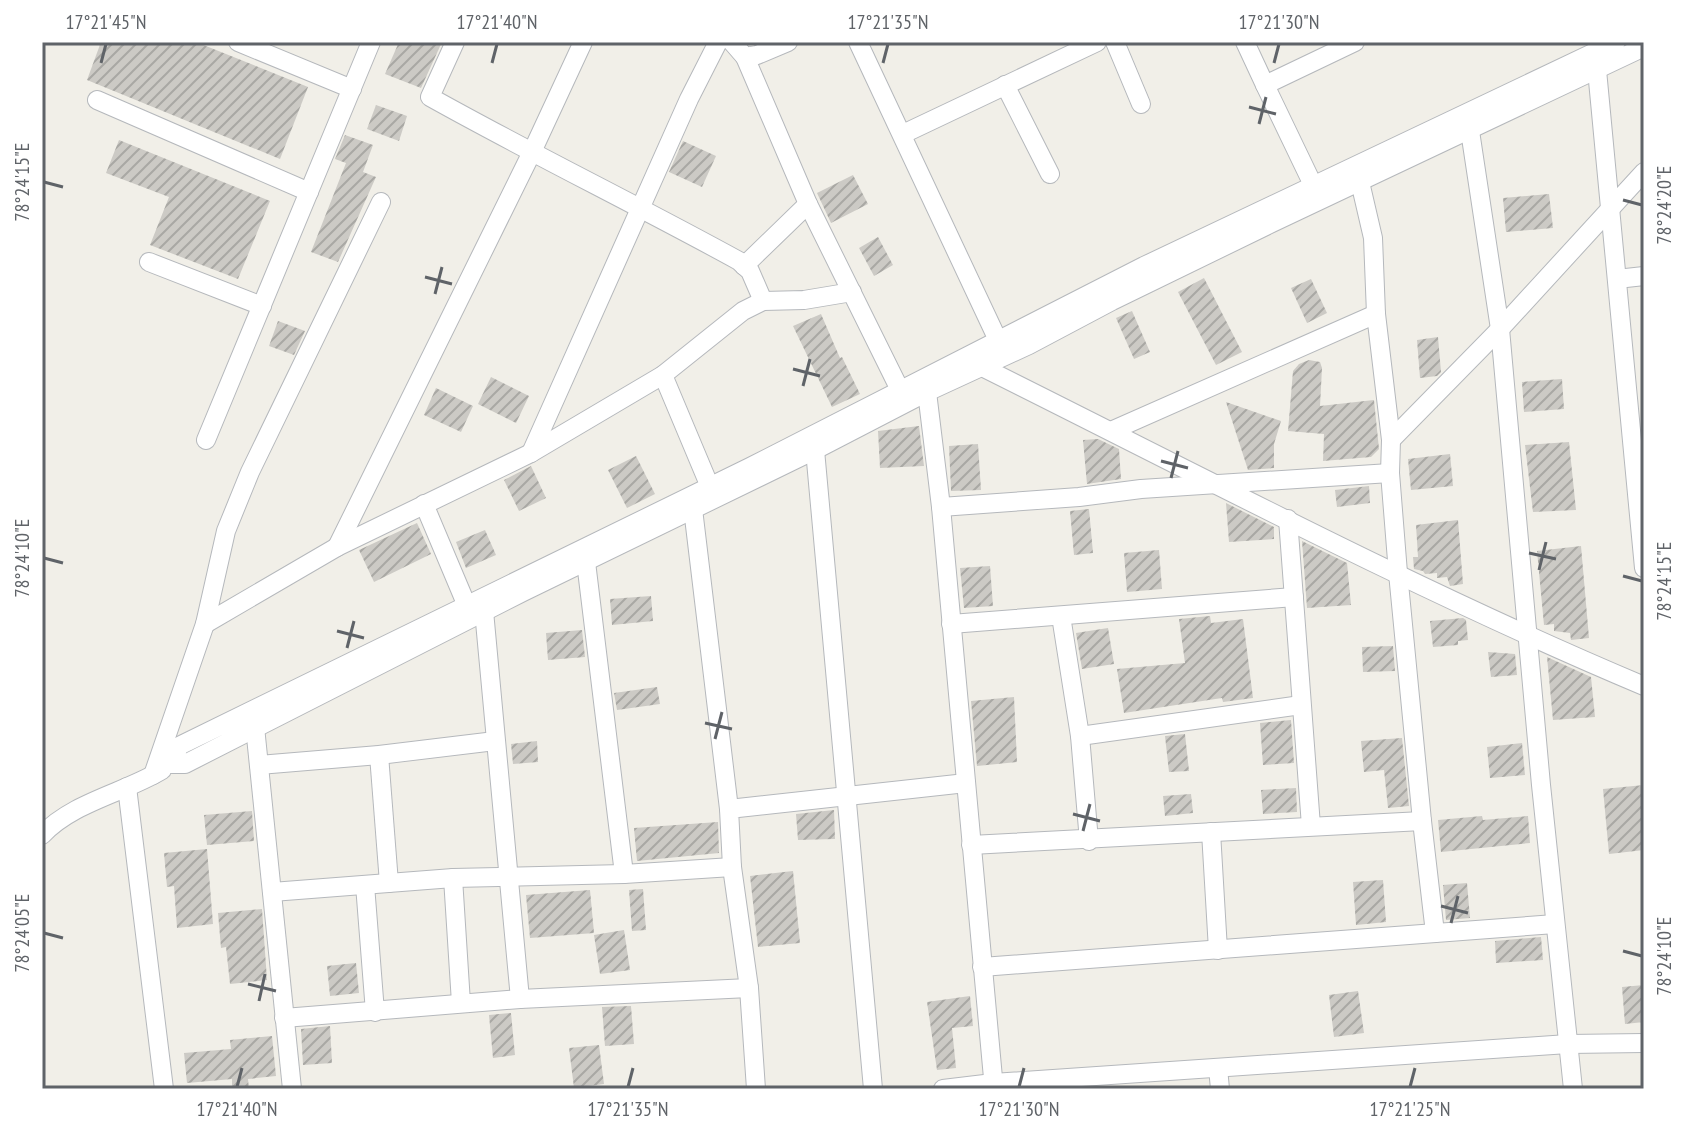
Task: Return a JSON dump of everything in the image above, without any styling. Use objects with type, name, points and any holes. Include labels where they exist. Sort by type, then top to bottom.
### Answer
[{"type":"street","points":[[238,42],[352,89]]},
{"type":"street","points":[[206,440],[371,42]]},
{"type":"street","points":[[455,42],[430,97],[744,266],[750,271],[763,301]]},
{"type":"street","points":[[337,547],[583,42]]},
{"type":"street","points":[[531,453],[718,42]]},
{"type":"street","points":[[732,42],[745,57],[808,204],[900,390]]},
{"type":"street","points":[[745,57],[788,42]]},
{"type":"street","points":[[858,42],[1002,348]]},
{"type":"street","points":[[903,134],[1097,42]]},
{"type":"street","points":[[1115,42],[1141,104]]},
{"type":"street","points":[[1245,42],[1314,187]]},
{"type":"street","points":[[1265,85],[1355,42]]},
{"type":"street","points":[[1002,348],[1144,266],[1616,42]]},
{"type":"street","points":[[42,835],[52,825],[76,811],[172,764],[185,764],[476,608],[900,390],[978,360],[1644,47]]},
{"type":"street","points":[[1597,70],[1617,279],[1636,389],[1644,568]]},
{"type":"street","points":[[1005,85],[1050,174]]},
{"type":"street","points":[[97,100],[309,192]]},
{"type":"street","points":[[1470,131],[1500,329],[1573,1089]]},
{"type":"street","points":[[1391,440],[1500,329],[1644,172]]},
{"type":"street","points":[[1360,182],[1373,238],[1376,314],[1391,440],[1390,473],[1398,573],[1435,933]]},
{"type":"street","points":[[153,775],[205,624],[226,531],[250,472],[381,202]]},
{"type":"street","points":[[744,266],[808,204]]},
{"type":"street","points":[[149,262],[262,306]]},
{"type":"street","points":[[1617,279],[1644,276]]},
{"type":"street","points":[[205,624],[337,547],[531,453],[663,375],[743,311],[763,301],[804,300],[852,292]]},
{"type":"street","points":[[1111,431],[1376,314]]},
{"type":"street","points":[[978,360],[1211,484],[1529,638],[1644,686]]},
{"type":"street","points":[[172,764],[179,746],[476,608],[586,562],[815,450],[927,392],[978,360]]},
{"type":"street","points":[[663,375],[710,487]]},
{"type":"street","points":[[927,392],[941,507],[993,1086]]},
{"type":"street","points":[[815,450],[873,1089]]},
{"type":"street","points":[[941,507],[1211,484],[1390,473]]},
{"type":"street","points":[[424,504],[476,608],[495,741],[520,999]]},
{"type":"street","points":[[693,509],[729,809],[732,867],[749,988],[756,1089]]},
{"type":"street","points":[[1288,519],[1311,826]]},
{"type":"street","points":[[586,562],[624,874]]},
{"type":"street","points":[[951,624],[1294,597]]},
{"type":"street","points":[[1061,616],[1080,736],[1089,841]]},
{"type":"street","points":[[1080,736],[1301,705]]},
{"type":"street","points":[[255,727],[292,1089]]},
{"type":"street","points":[[259,765],[495,741]]},
{"type":"street","points":[[379,755],[389,883]]},
{"type":"street","points":[[729,809],[966,783]]},
{"type":"street","points":[[127,787],[164,1089]]},
{"type":"street","points":[[971,845],[1422,821]]},
{"type":"street","points":[[1211,832],[1218,950]]},
{"type":"street","points":[[272,892],[453,878],[624,874],[732,867]]},
{"type":"street","points":[[453,878],[461,1003]]},
{"type":"street","points":[[365,885],[375,1012]]},
{"type":"street","points":[[982,967],[1555,924]]},
{"type":"street","points":[[284,1018],[520,999],[749,988]]},
{"type":"street","points":[[943,1089],[1568,1044],[1644,1043]]},
{"type":"street","points":[[1218,1068],[1220,1089]]},
{"type":"building","points":[[101,42],[196,42],[308,87],[280,159],[87,80]]},
{"type":"building","points":[[399,42],[442,42],[421,88],[385,74]]},
{"type":"building","points":[[376,105],[407,116],[399,141],[367,129]]},
{"type":"building","points":[[345,135],[373,145],[363,172],[376,177],[338,262],[311,252],[346,163],[335,159]]},
{"type":"building","points":[[119,140],[270,201],[238,279],[150,245],[169,197],[106,173]]},
{"type":"building","points":[[683,141],[716,156],[702,187],[669,172]]},
{"type":"building","points":[[853,175],[868,204],[831,223],[817,193]]},
{"type":"building","points":[[1549,194],[1553,228],[1506,232],[1503,198]]},
{"type":"building","points":[[878,237],[893,265],[874,276],[859,248]]},
{"type":"building","points":[[1204,278],[1242,352],[1216,365],[1178,292]]},
{"type":"building","points":[[1311,279],[1327,313],[1307,323],[1291,288]]},
{"type":"building","points":[[1132,311],[1150,352],[1134,359],[1116,318]]},
{"type":"building","points":[[821,314],[860,394],[832,407],[793,326]]},
{"type":"building","points":[[278,321],[305,331],[294,355],[269,346]]},
{"type":"building","points":[[1438,337],[1441,372],[1437,376],[1420,378],[1417,340]]},
{"type":"building","points":[[1309,360],[1320,362],[1322,368],[1320,406],[1374,400],[1379,449],[1371,457],[1323,461],[1324,434],[1288,431],[1293,371]]},
{"type":"building","points":[[491,377],[529,396],[516,423],[478,404]]},
{"type":"building","points":[[1562,379],[1564,409],[1524,412],[1522,382]]},
{"type":"building","points":[[436,388],[473,406],[461,432],[424,415]]},
{"type":"building","points":[[1226,402],[1281,421],[1274,444],[1274,468],[1248,470]]},
{"type":"building","points":[[919,426],[924,466],[880,468],[878,431]]},
{"type":"building","points":[[1098,439],[1119,449],[1121,479],[1087,484],[1083,440]]},
{"type":"building","points":[[1569,442],[1576,510],[1533,512],[1525,445]]},
{"type":"building","points":[[978,444],[981,490],[951,491],[949,446]]},
{"type":"building","points":[[1450,454],[1453,486],[1411,490],[1408,459]]},
{"type":"building","points":[[636,456],[655,494],[627,508],[608,470]]},
{"type":"building","points":[[531,466],[546,498],[519,511],[504,480]]},
{"type":"building","points":[[1369,486],[1370,503],[1337,507],[1335,490]]},
{"type":"building","points":[[1226,503],[1274,527],[1274,539],[1229,542]]},
{"type":"building","points":[[1089,509],[1093,553],[1074,555],[1070,511]]},
{"type":"building","points":[[1458,520],[1463,584],[1450,586],[1447,577],[1437,578],[1437,573],[1425,574],[1414,569],[1413,557],[1418,557],[1416,525]]},
{"type":"building","points":[[417,523],[431,554],[374,582],[359,550]]},
{"type":"building","points":[[485,530],[496,555],[466,568],[456,542]]},
{"type":"building","points":[[1302,541],[1347,563],[1351,605],[1307,608]]},
{"type":"building","points":[[1581,546],[1589,638],[1571,640],[1570,633],[1554,631],[1554,624],[1544,625],[1537,551]]},
{"type":"building","points":[[1159,550],[1162,589],[1127,592],[1124,553]]},
{"type":"building","points":[[990,566],[993,606],[964,608],[960,568]]},
{"type":"building","points":[[651,596],[653,621],[612,625],[610,599]]},
{"type":"building","points":[[1210,616],[1211,623],[1243,619],[1253,698],[1223,702],[1222,698],[1124,713],[1117,669],[1185,663],[1179,619]]},
{"type":"building","points":[[1466,620],[1468,640],[1458,641],[1458,645],[1433,647],[1430,621]]},
{"type":"building","points":[[1108,628],[1114,664],[1082,669],[1076,633]]},
{"type":"building","points":[[582,630],[585,657],[548,660],[546,633]]},
{"type":"building","points":[[1393,646],[1395,671],[1363,672],[1362,647]]},
{"type":"building","points":[[1488,652],[1515,654],[1517,675],[1491,677]]},
{"type":"building","points":[[1547,657],[1591,677],[1595,717],[1553,720]]},
{"type":"building","points":[[657,687],[660,704],[617,710],[614,693]]},
{"type":"building","points":[[1014,697],[1017,762],[977,766],[971,701]]},
{"type":"building","points":[[1291,720],[1294,763],[1263,765],[1260,723]]},
{"type":"building","points":[[1185,734],[1189,771],[1169,772],[1165,736]]},
{"type":"building","points":[[1402,738],[1409,806],[1388,808],[1384,770],[1364,772],[1361,741]]},
{"type":"building","points":[[537,741],[538,762],[513,764],[511,744]]},
{"type":"building","points":[[1522,743],[1525,775],[1490,778],[1487,747]]},
{"type":"building","points":[[1644,785],[1644,850],[1609,854],[1603,789]]},
{"type":"building","points":[[1296,788],[1297,812],[1263,814],[1261,790]]},
{"type":"building","points":[[1191,794],[1193,813],[1165,816],[1163,796]]},
{"type":"building","points":[[834,810],[835,839],[798,840],[796,814]]},
{"type":"building","points":[[252,811],[254,841],[207,845],[204,815]]},
{"type":"building","points":[[1482,816],[1483,820],[1528,816],[1530,843],[1441,852],[1438,820]]},
{"type":"building","points":[[718,822],[719,853],[637,861],[634,828]]},
{"type":"building","points":[[207,849],[213,924],[177,928],[174,886],[167,887],[164,853]]},
{"type":"building","points":[[793,871],[800,943],[758,947],[750,876]]},
{"type":"building","points":[[1383,880],[1386,922],[1356,925],[1353,882]]},
{"type":"building","points":[[1467,883],[1470,918],[1446,920],[1443,885]]},
{"type":"building","points":[[643,889],[646,930],[632,931],[629,890]]},
{"type":"building","points":[[590,890],[594,933],[530,938],[526,895]]},
{"type":"building","points":[[262,909],[267,980],[230,984],[226,947],[221,948],[218,913]]},
{"type":"building","points":[[624,930],[630,970],[600,974],[594,935]]},
{"type":"building","points":[[1541,937],[1543,960],[1496,963],[1495,941]]},
{"type":"building","points":[[356,963],[359,993],[330,996],[327,966]]},
{"type":"building","points":[[1644,985],[1644,1022],[1625,1024],[1622,987]]},
{"type":"building","points":[[1358,991],[1364,1033],[1334,1037],[1329,995]]},
{"type":"building","points":[[970,996],[973,1026],[952,1028],[956,1068],[937,1070],[927,1002]]},
{"type":"building","points":[[631,1006],[634,1044],[605,1046],[602,1007]]},
{"type":"building","points":[[511,1013],[515,1055],[493,1058],[489,1015]]},
{"type":"building","points":[[330,1026],[332,1063],[303,1065],[301,1029]]},
{"type":"building","points":[[272,1036],[276,1076],[248,1079],[249,1089],[232,1089],[232,1079],[187,1083],[184,1053],[231,1049],[230,1040]]},
{"type":"building","points":[[599,1045],[604,1084],[574,1088],[569,1048]]}]
